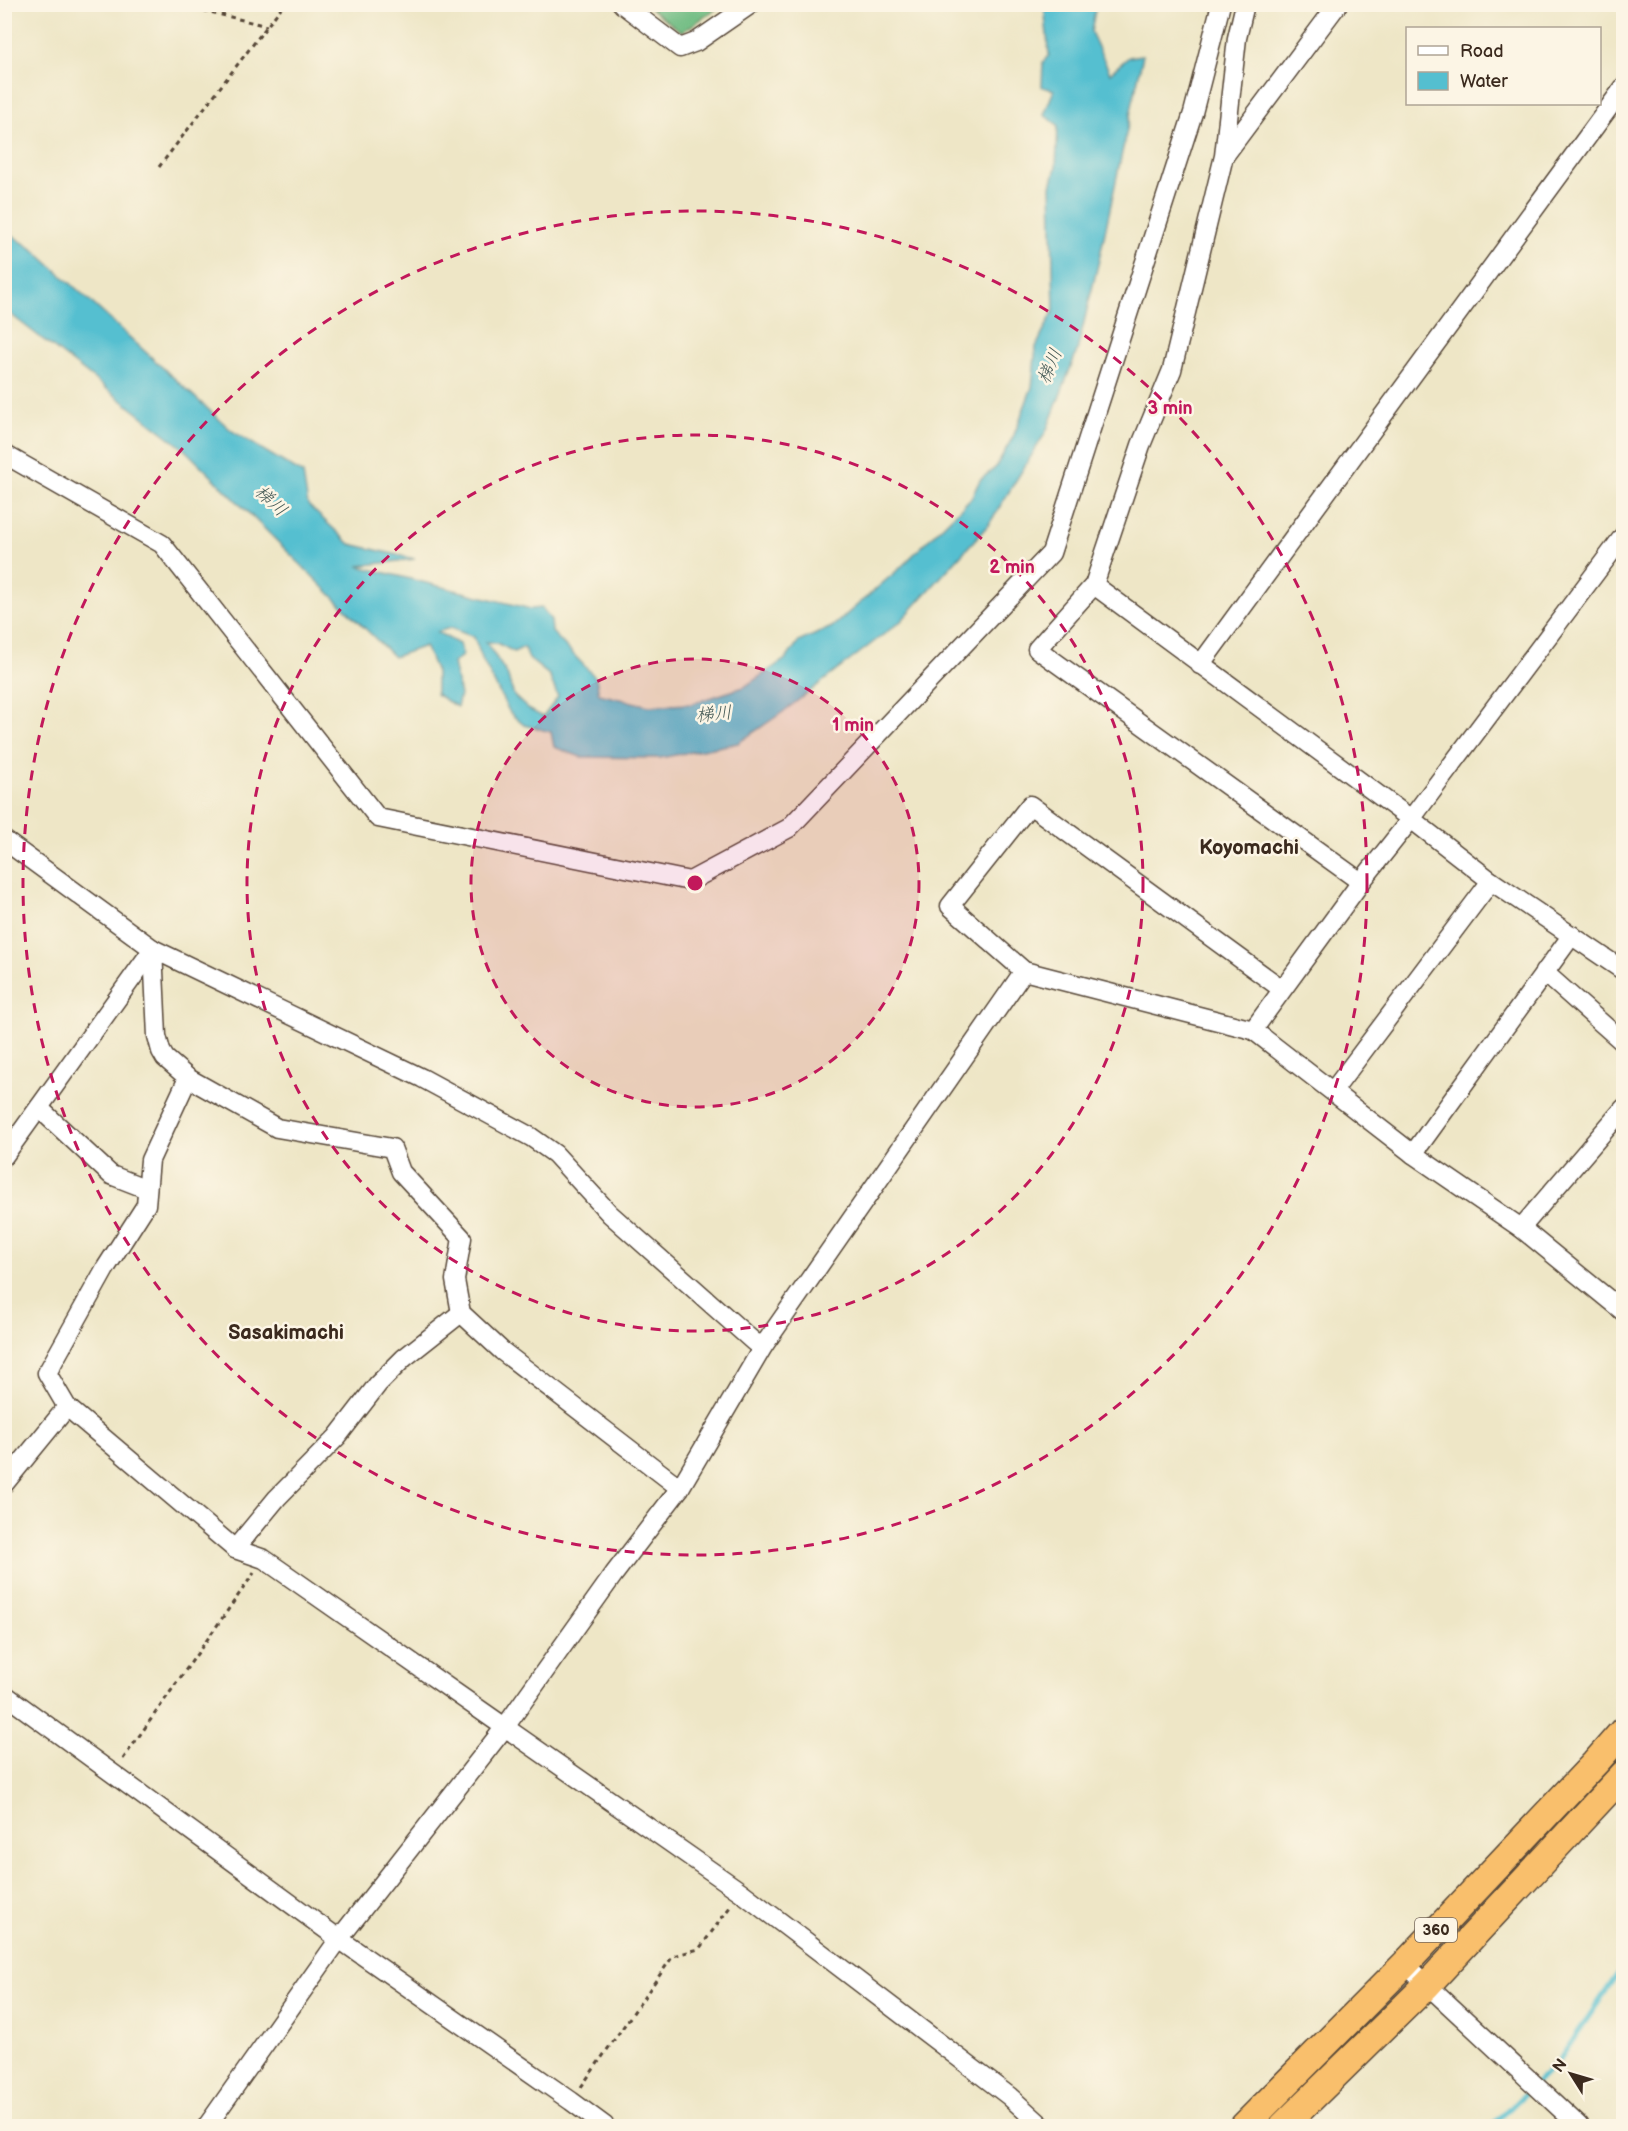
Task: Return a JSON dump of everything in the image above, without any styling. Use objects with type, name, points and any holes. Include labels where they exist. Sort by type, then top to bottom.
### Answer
[{"type":"highway","name":"360","points":[[1244,2127],[1405,1964],[1595,1763],[1623,1730]]},
{"type":"highway","name":"360","points":[[1283,2127],[1427,1985],[1623,1774]]},
{"type":"street","points":[[622,4],[680,48],[696,42],[751,4]]},
{"type":"street","points":[[4,454],[162,544],[378,818],[690,881],[789,828],[1052,553],[1193,113],[1221,4]]},
{"type":"street","points":[[1245,4],[1237,38],[1224,156],[1172,370],[1140,445],[1094,585],[1037,648],[1361,882]]},
{"type":"street","points":[[1224,156],[1338,4]]},
{"type":"street","points":[[1200,665],[1623,87]]},
{"type":"street","points":[[1253,1030],[1361,882],[1411,819],[1623,535]]},
{"type":"street","points":[[1094,585],[1411,819],[1491,881],[1623,971]]},
{"type":"street","points":[[1282,989],[1030,805],[950,906],[1024,971],[1253,1030],[1413,1154],[1521,1228],[1623,1312]]},
{"type":"street","points":[[4,840],[153,949],[422,1078],[531,1137],[555,1154],[610,1214],[754,1342],[764,1345]]},
{"type":"street","points":[[1333,1091],[1491,881]]},
{"type":"street","points":[[1413,1154],[1572,935]]},
{"type":"street","points":[[153,949],[157,1036],[165,1058],[188,1078],[277,1128],[392,1148],[401,1172],[462,1238],[456,1280],[461,1314],[502,1351],[680,1488]]},
{"type":"street","points":[[4,1156],[153,949]]},
{"type":"street","points":[[207,2127],[339,1939],[505,1727],[614,1574],[680,1488],[764,1345],[1024,971]]},
{"type":"street","points":[[1544,972],[1623,1043]]},
{"type":"street","points":[[188,1078],[150,1160],[146,1205],[105,1269],[46,1373],[66,1407],[235,1549],[264,1559],[741,1892],[1000,2089],[1042,2127]]},
{"type":"street","points":[[39,1108],[111,1175],[147,1189]]},
{"type":"street","points":[[1521,1228],[1623,1108]]},
{"type":"street","points":[[235,1549],[277,1498],[337,1437],[378,1384],[405,1358],[461,1314]]},
{"type":"street","points":[[4,1484],[66,1407]]},
{"type":"street","points":[[4,1694],[339,1939],[605,2127]]},
{"type":"street","points":[[1405,1964],[1579,2127]]},
{"type":"path","points":[[177,4],[267,27]]},
{"type":"path","points":[[159,167],[284,4]]},
{"type":"path","points":[[113,1773],[264,1559]]},
{"type":"path","points":[[571,2101],[673,1956],[699,1949],[741,1892]]},
{"type":"green space","points":[[646,5],[722,5],[682,32]]},
{"type":"water","name":"梯川","points":[[1044,5],[1096,5],[1091,32],[1110,73],[1129,57],[1143,55],[1077,351],[1046,432],[989,524],[901,621],[783,712],[738,743],[660,758],[581,757],[554,747],[551,732],[524,725],[510,713],[483,661],[474,637],[450,628],[437,632],[459,644],[463,655],[453,663],[460,695],[457,707],[436,694],[436,672],[425,646],[394,657],[183,448],[5,310],[5,231],[33,249],[232,431],[303,474],[308,505],[350,544],[415,559],[358,566],[531,609],[542,608],[551,620],[552,632],[596,678],[599,694],[649,706],[691,704],[744,687],[787,658],[798,642],[832,627],[900,568],[971,498],[980,480],[995,468],[1014,435],[1032,387],[1036,347],[1054,310],[1051,186],[1056,167],[1058,125],[1044,115],[1054,90],[1042,87],[1043,62],[1049,55]],"holes":[[[486,642],[497,643],[514,652],[524,647],[529,659],[549,675],[558,697],[543,717],[528,709],[514,696],[507,674]]]},
{"type":"waterway","points":[[1492,2126],[1560,2059],[1617,1975],[1624,1969]]},
{"type":"district","name":"Koyomachi","points":[[1249,848]]},
{"type":"district","name":"Sasakimachi","points":[[286,1333]]}]
